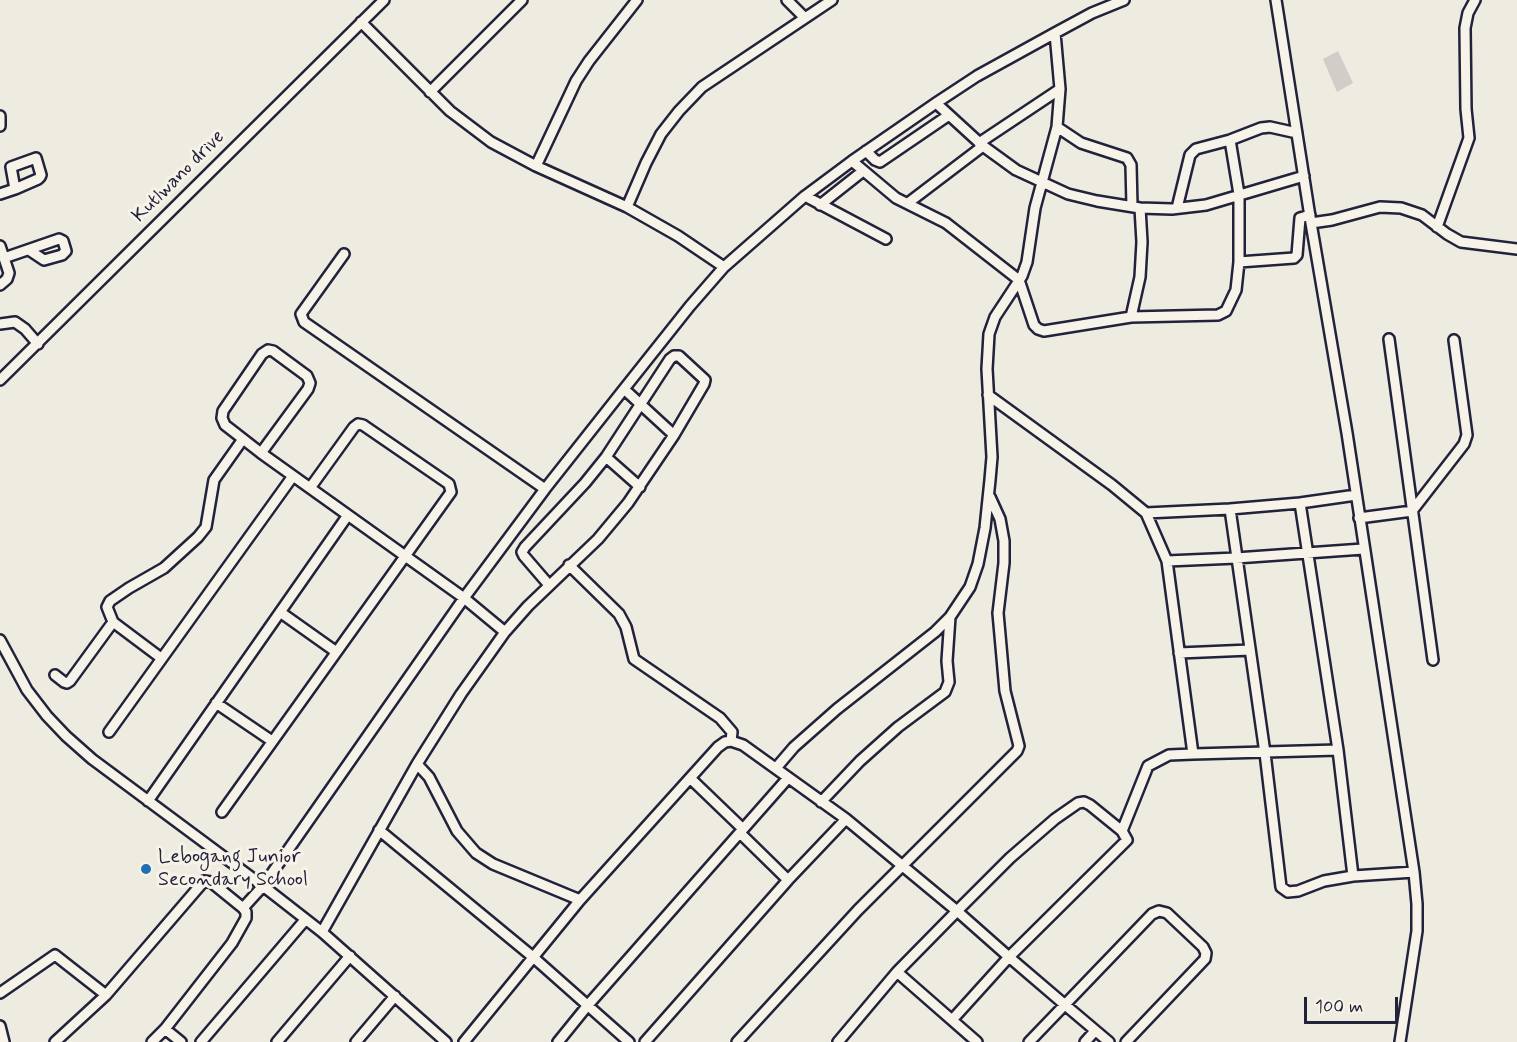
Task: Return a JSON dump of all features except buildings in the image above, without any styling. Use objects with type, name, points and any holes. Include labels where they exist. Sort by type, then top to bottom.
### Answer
[{"type":"street","name":"Kutlwano drive","points":[[0,380],[384,0]]},
{"type":"street","points":[[430,92],[522,0]]},
{"type":"street","points":[[536,166],[576,81],[637,0]]},
{"type":"street","points":[[788,0],[805,18]]},
{"type":"street","points":[[627,207],[646,163],[662,134],[679,111],[702,87],[832,0]]},
{"type":"street","points":[[243,908],[263,886],[464,598],[545,489],[690,306],[724,267],[806,196],[903,125],[977,76],[1055,33],[1124,0]]},
{"type":"street","points":[[1276,0],[1414,872],[1417,931],[1400,1042]]},
{"type":"street","points":[[1437,227],[1469,138],[1466,110],[1465,28],[1468,13],[1475,0]]},
{"type":"street","points":[[361,22],[450,111],[491,142],[536,166],[627,207],[678,236],[724,267]]},
{"type":"street","points":[[776,768],[794,747],[837,709],[911,652],[950,617],[970,588],[978,564],[985,528],[992,457],[988,395],[989,334],[995,317],[1028,262],[1035,207],[1057,127],[1060,89],[1055,33]]},
{"type":"street","points":[[908,203],[981,145],[1060,89]]},
{"type":"street","points":[[936,103],[981,145],[1016,170],[1041,183],[1078,196],[1136,207],[1178,208],[1206,204],[1304,176]]},
{"type":"street","points":[[866,151],[880,162],[949,115]]},
{"type":"street","points":[[0,116],[0,126]]},
{"type":"street","points":[[903,125],[914,138]]},
{"type":"street","points":[[1057,127],[1081,143],[1127,158],[1131,165],[1142,242],[1140,277],[1131,317]]},
{"type":"street","points":[[1178,208],[1192,151],[1261,128],[1270,127],[1297,133]]},
{"type":"street","points":[[852,161],[896,198],[946,223],[1019,280],[1034,325],[1044,331],[1131,317],[1218,315],[1226,311],[1236,290],[1239,262],[1239,194],[1230,140]]},
{"type":"street","points":[[820,205],[863,171]]},
{"type":"street","points":[[0,194],[15,189]]},
{"type":"street","points":[[806,196],[886,239]]},
{"type":"street","points":[[1239,262],[1294,258],[1298,255],[1300,218],[1332,220],[1380,207],[1401,208],[1422,215],[1461,242],[1517,249]]},
{"type":"street","points":[[0,246],[9,273],[0,285]]},
{"type":"street","points":[[4,258],[29,250]]},
{"type":"street","points":[[344,254],[301,314],[304,322],[545,489]]},
{"type":"street","points":[[0,324],[15,322],[25,329],[38,344]]},
{"type":"street","points":[[1389,339],[1433,660]]},
{"type":"street","points":[[1359,518],[1412,510],[1464,444],[1467,435],[1454,340]]},
{"type":"street","points":[[261,453],[308,389],[310,383],[307,376],[273,351],[267,350],[223,411],[222,418],[225,425],[261,453],[464,598],[505,632]]},
{"type":"street","points":[[322,932],[417,764],[461,694],[505,632],[569,565],[598,539],[640,487],[674,435],[704,384],[703,376],[679,356],[670,358],[606,457],[522,552],[549,585]]},
{"type":"street","points":[[624,389],[674,435]]},
{"type":"street","points":[[988,395],[1112,485],[1146,513],[1167,561],[1192,754]]},
{"type":"street","points":[[222,812],[450,492],[449,484],[363,425],[358,424],[310,488]]},
{"type":"street","points":[[161,658],[113,622],[107,607],[110,601],[129,588],[164,568],[198,537],[206,526],[214,480],[243,439]]},
{"type":"street","points":[[606,457],[640,487]]},
{"type":"street","points":[[109,732],[293,476]]},
{"type":"street","points":[[737,1042],[851,918],[1017,751],[1019,746],[1005,692],[999,635],[998,613],[1004,563],[1004,541],[1000,519],[989,494]]},
{"type":"street","points":[[1146,513],[1300,503],[1356,495]]},
{"type":"street","points":[[1300,503],[1338,750],[1353,876]]},
{"type":"street","points":[[1230,509],[1265,753],[1281,887],[1288,892],[1299,891],[1324,881],[1353,876],[1414,872]]},
{"type":"street","points":[[148,801],[348,515]]},
{"type":"street","points":[[1167,561],[1363,549]]},
{"type":"street","points":[[569,565],[619,614],[626,627],[634,659],[639,665],[720,718],[732,732],[731,741]]},
{"type":"street","points":[[280,612],[335,651]]},
{"type":"street","points":[[821,802],[860,761],[898,727],[945,692],[949,682],[947,661],[950,617]]},
{"type":"street","points":[[55,675],[64,682],[70,681],[113,622]]},
{"type":"street","points":[[0,640],[27,690],[47,716],[92,759],[322,932],[441,1040]]},
{"type":"street","points":[[1179,653],[1251,650]]},
{"type":"street","points":[[216,703],[272,741]]},
{"type":"street","points":[[464,1042],[580,900],[718,747],[724,742],[731,741],[743,745],[846,819],[1109,1042]]},
{"type":"street","points":[[1122,831],[1148,766],[1169,755],[1338,750]]},
{"type":"street","points":[[417,764],[429,777],[457,831],[476,853],[493,864],[580,900]]},
{"type":"street","points":[[690,778],[788,880]]},
{"type":"street","points":[[558,1042],[788,778]]},
{"type":"street","points":[[838,1042],[897,972],[1010,858],[1055,819],[1078,803],[1084,802],[1090,805],[1122,831],[1127,837],[1125,844],[1009,957],[952,1020]]},
{"type":"street","points":[[645,1042],[788,880],[846,819]]},
{"type":"street","points":[[379,830],[533,957],[629,1042]]},
{"type":"street","points":[[55,1042],[106,995],[204,882],[209,881],[243,908],[246,918],[237,936],[165,1029],[152,1042]]},
{"type":"street","points":[[1029,1042],[1152,914],[1160,911],[1167,913],[1203,946],[1206,953],[1205,959],[1126,1042]]},
{"type":"street","points":[[201,1042],[305,920]]},
{"type":"street","points":[[0,993],[55,956],[106,995]]},
{"type":"street","points":[[280,1041],[350,956]]},
{"type":"street","points":[[897,972],[977,1042]]},
{"type":"street","points":[[356,1042],[395,996]]},
{"type":"street","points":[[0,1026],[4,1042]]},
{"type":"street","points":[[165,1029],[181,1042]]},
{"type":"street","points":[[1085,1042],[1095,1031]]},
{"type":"shaded area","points":[[1338,51],[1353,83],[1337,92],[1323,59]]},
{"type":"place","name":"Lebogang Junior Secondary School","points":[[146,869]]}]
